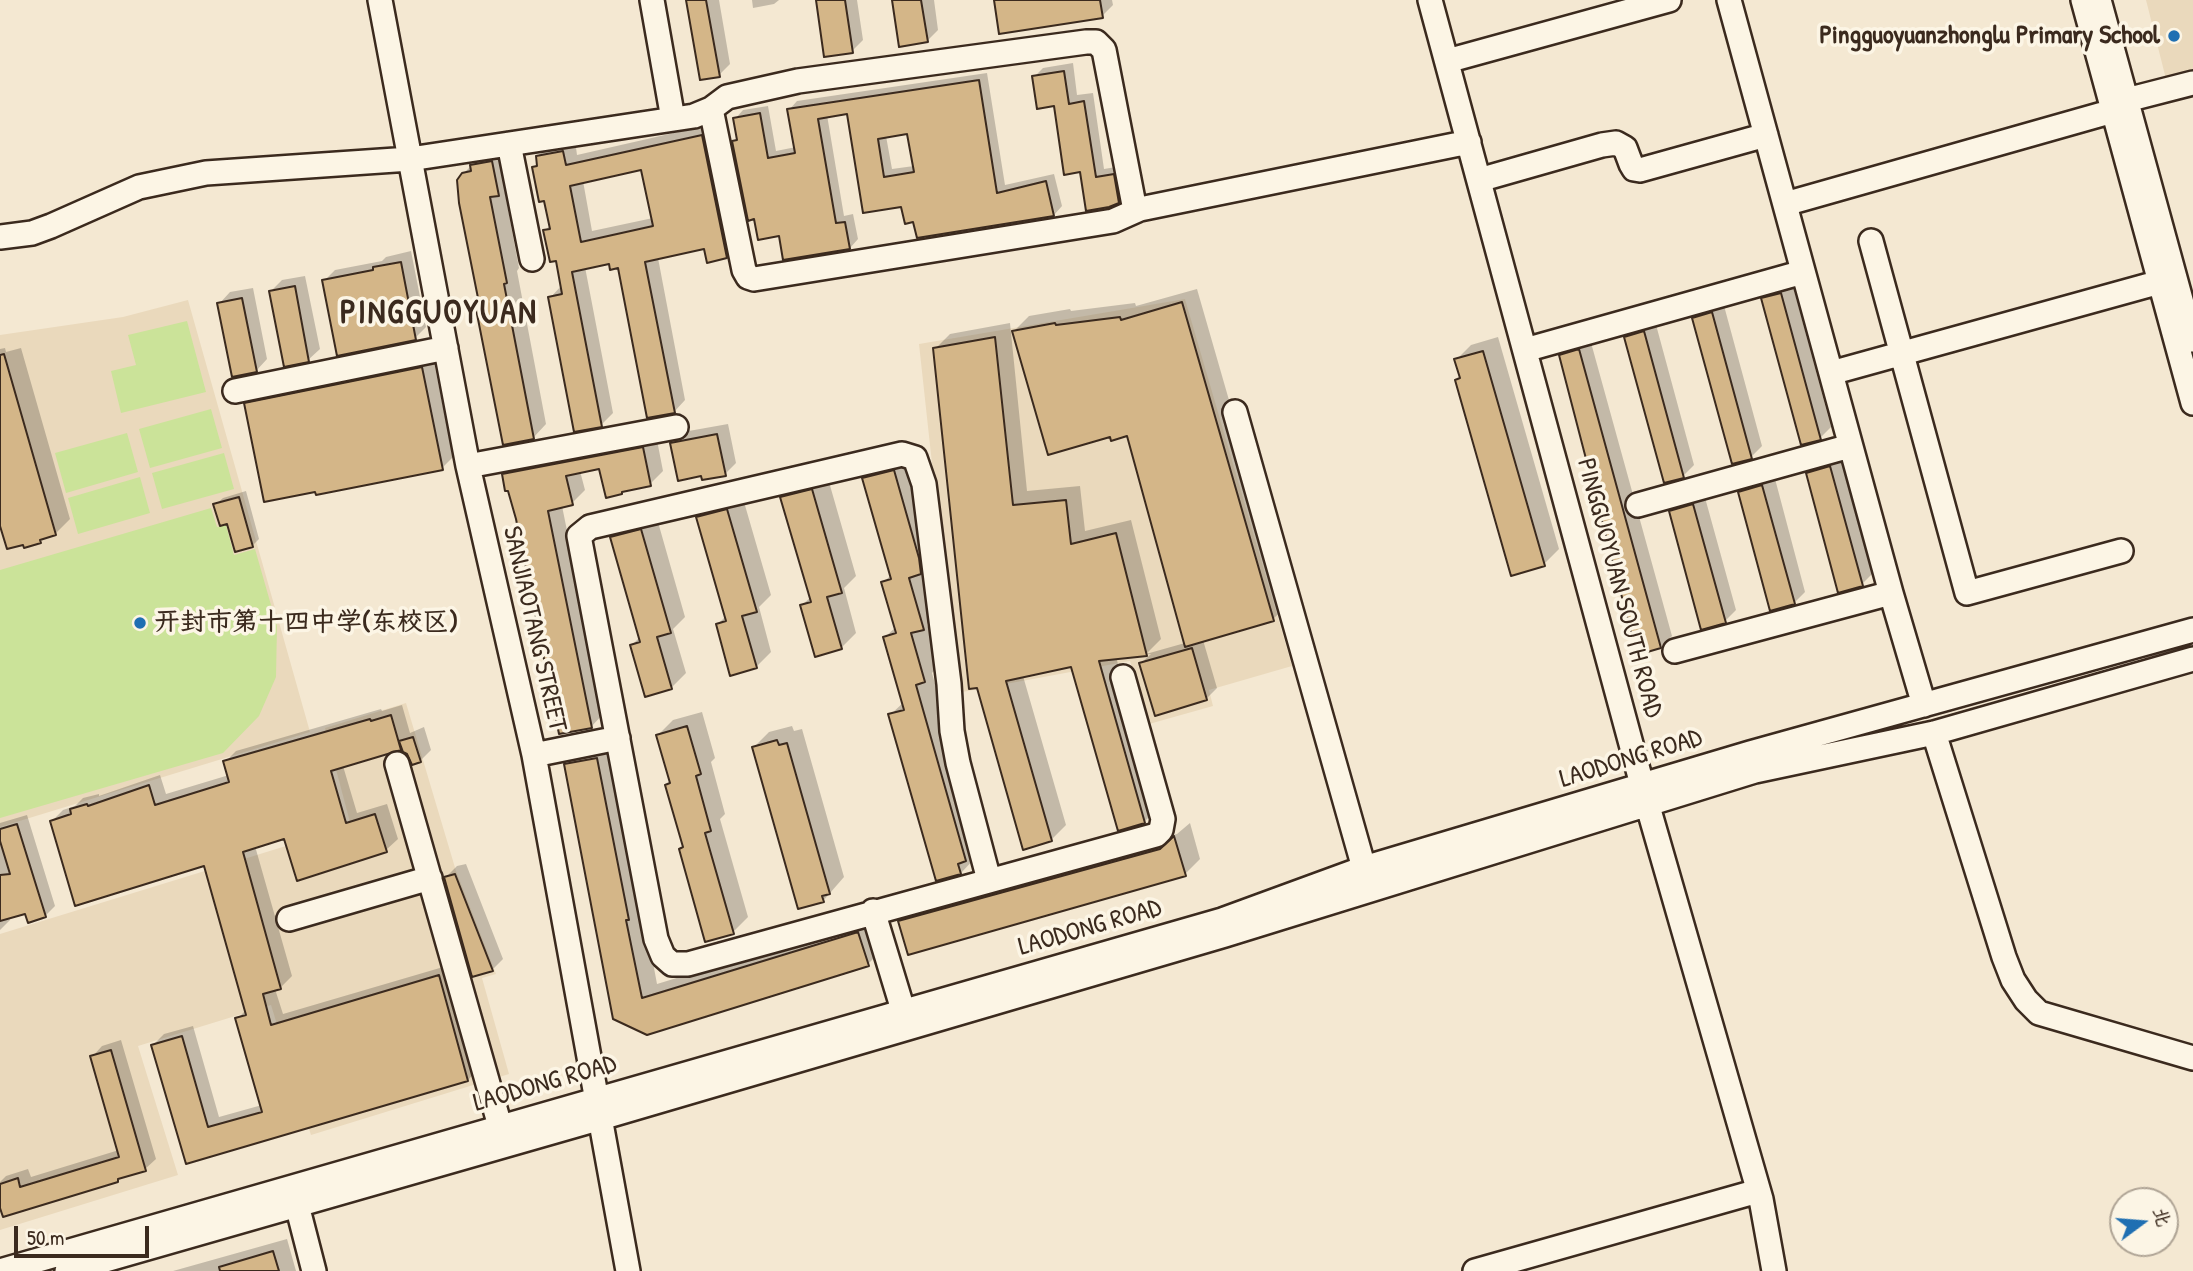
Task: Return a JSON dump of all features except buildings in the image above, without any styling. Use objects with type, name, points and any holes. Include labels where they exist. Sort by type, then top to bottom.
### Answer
[{"type":"street","name":"SANJIAOTANG STREET","points":[[380,0],[468,466],[534,755],[628,1271]]},
{"type":"street","points":[[652,0],[673,119]]},
{"type":"street","name":"PINGGUOYUAN SOUTH ROAD","points":[[1430,0],[1645,794],[1758,1191],[1774,1271]]},
{"type":"street","points":[[1447,61],[1669,0]]},
{"type":"street","points":[[1729,0],[1850,446],[1924,705]]},
{"type":"street","points":[[2083,0],[2187,330],[2193,403]]},
{"type":"street","points":[[2099,0],[2117,105],[2160,282],[2187,330]]},
{"type":"street","points":[[0,237],[32,233],[139,187],[206,173],[410,159],[694,116],[711,109],[727,97],[798,81],[1096,42],[1104,50],[1134,205],[1140,209]]},
{"type":"street","points":[[1784,204],[2193,83]]},
{"type":"street","points":[[711,109],[744,270],[748,277],[754,279],[1113,221],[1140,209],[1469,142]]},
{"type":"street","points":[[1479,180],[1602,145],[1616,143],[1625,148],[1634,169],[1640,170],[1766,135]]},
{"type":"street","points":[[509,144],[532,259]]},
{"type":"street","points":[[1871,241],[1967,593],[2121,551]]},
{"type":"street","points":[[1525,350],[1803,272]]},
{"type":"street","points":[[1831,373],[2160,282]]},
{"type":"street","points":[[235,391],[446,348]]},
{"type":"street","points":[[1235,412],[1364,868]]},
{"type":"street","points":[[468,466],[676,427]]},
{"type":"street","points":[[1638,505],[1850,446]]},
{"type":"street","points":[[989,880],[952,731],[949,684],[924,484],[915,458],[902,454],[862,463],[590,527],[579,536],[656,939],[663,956],[672,964],[688,964],[1156,835],[1161,830],[1163,818],[1123,677]]},
{"type":"street","points":[[1675,651],[1891,593]]},
{"type":"street","name":"LAODONG ROAD","points":[[0,1271],[500,1126],[599,1109],[1225,935],[1645,794],[1924,705],[2193,630]]},
{"type":"street","name":"LAODONG ROAD","points":[[67,1271],[297,1205],[903,1010],[1222,920],[1364,868],[1645,794],[1934,733],[2193,659]]},
{"type":"street","points":[[1934,733],[2004,957],[2013,980],[2026,1000],[2039,1013],[2193,1058]]},
{"type":"street","points":[[534,755],[618,738]]},
{"type":"street","points":[[397,764],[500,1126]]},
{"type":"street","points":[[289,919],[430,878]]},
{"type":"street","points":[[873,911],[903,1010]]},
{"type":"street","points":[[1475,1271],[1758,1191]]},
{"type":"street","points":[[297,1205],[314,1271]]},
{"type":"shaded area","name":"Pingguoyuanzhonglu Primary School","points":[[2146,0],[2193,0],[2193,72],[2166,79]]},
{"type":"shaded area","points":[[1185,299],[1292,666],[1209,690],[1213,706],[1149,724],[1130,661],[957,693],[919,344]]},
{"type":"shaded area","name":"开封市第十四中学(东校区)","points":[[188,300],[310,732],[0,827],[0,335],[123,317]]},
{"type":"shaded area","points":[[406,703],[456,871],[496,974],[482,978],[509,1074],[311,1135],[271,1005],[138,1046],[178,1175],[0,1230],[0,934],[351,826],[325,728]]},
{"type":"green space","points":[[187,321],[206,392],[121,413],[111,371],[136,365],[128,335]]},
{"type":"green space","points":[[211,409],[222,448],[150,468],[139,429]]},
{"type":"green space","points":[[127,433],[138,472],[66,493],[55,453]]},
{"type":"green space","points":[[224,453],[234,489],[162,509],[152,473]]},
{"type":"green space","points":[[140,477],[150,513],[78,534],[68,498]]},
{"type":"green space","points":[[211,508],[217,527],[226,525],[234,555],[255,549],[277,626],[276,677],[259,716],[223,753],[0,818],[0,570]]},
{"type":"place","name":"Pingguoyuanzhonglu Primary School","points":[[2174,36]]},
{"type":"place","name":"开封市第十四中学(东校区)","points":[[140,623]]},
{"type":"district","name":"PINGGUOYUAN","points":[[439,314]]}]
